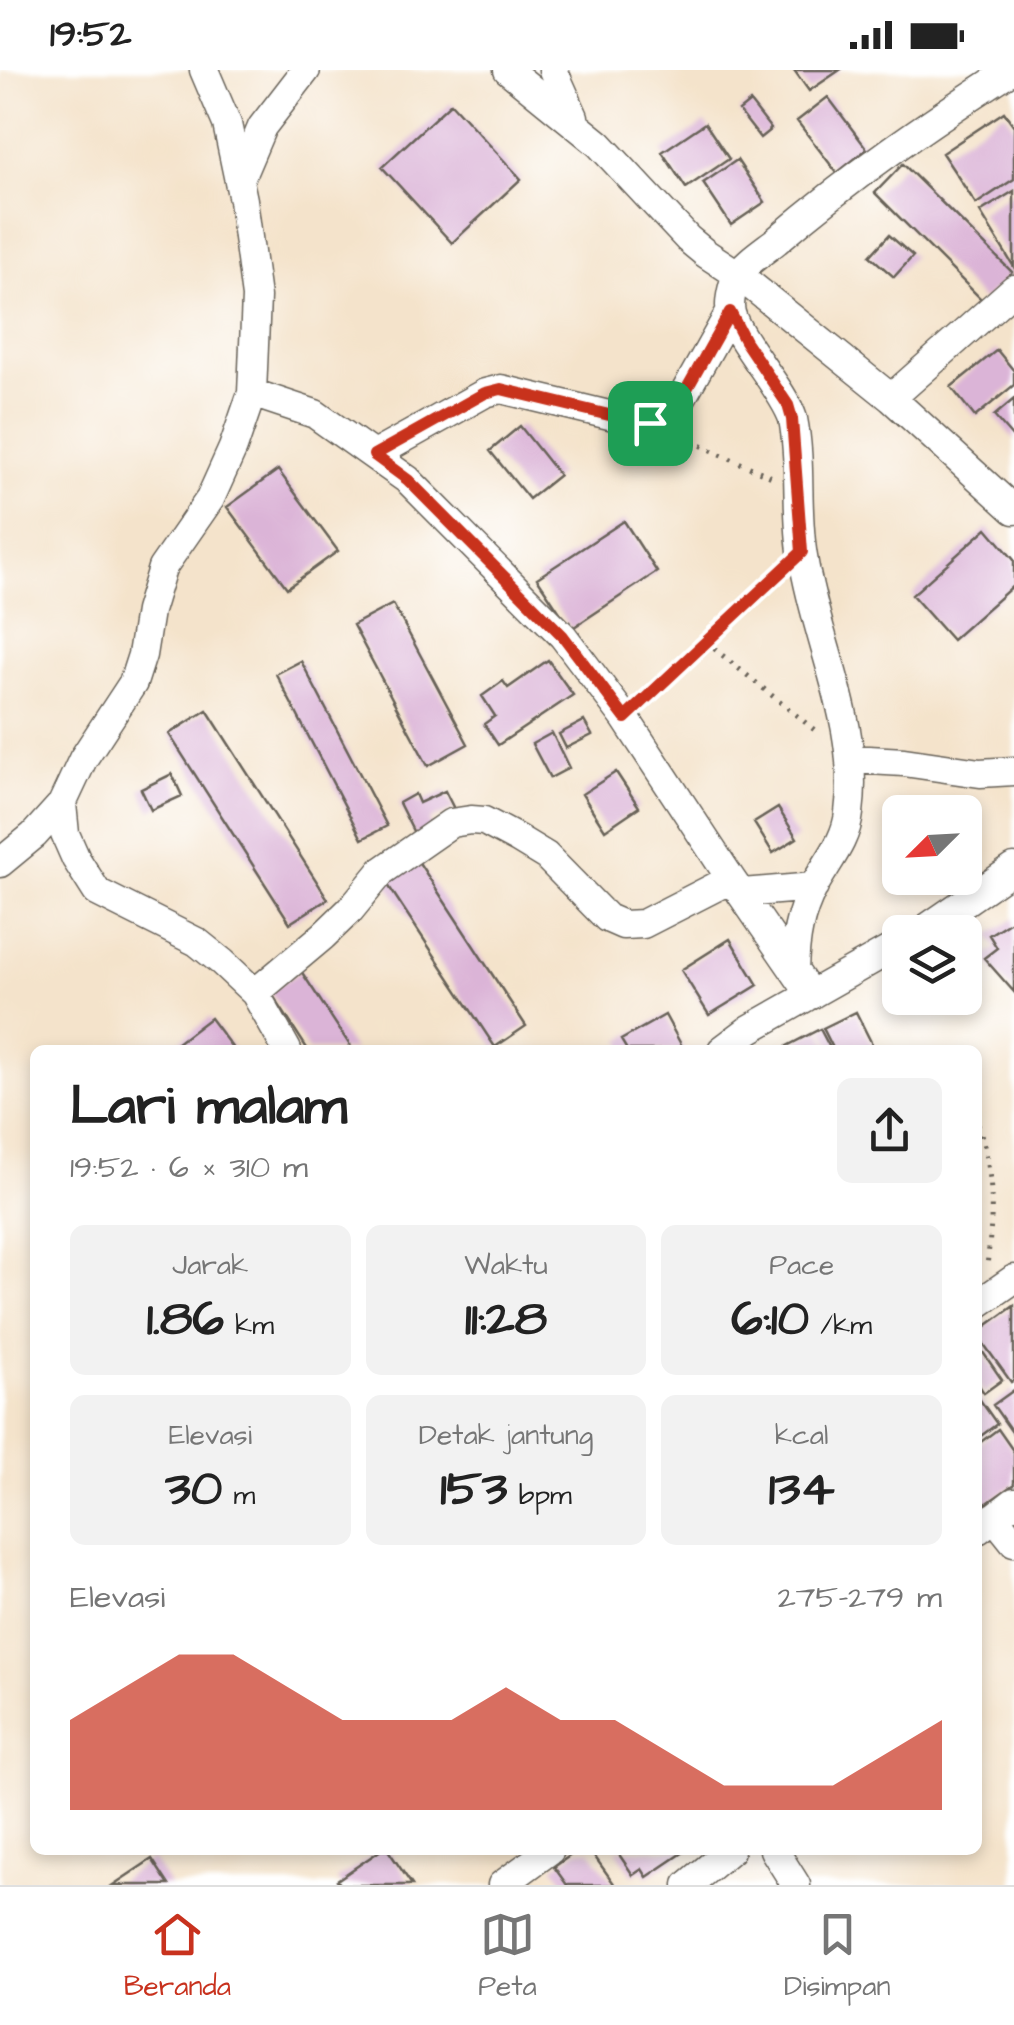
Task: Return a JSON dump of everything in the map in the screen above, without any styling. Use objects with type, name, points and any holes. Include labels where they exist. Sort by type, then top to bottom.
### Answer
[{"type":"street","points":[[0,863],[62,804],[82,759],[133,683],[162,568],[210,499],[252,394],[256,297],[239,181],[227,124],[204,70]]},
{"type":"street","points":[[239,181],[262,126],[306,70]]},
{"type":"street","points":[[508,70],[599,144],[705,253],[737,274],[891,398],[1010,499]]},
{"type":"street","points":[[553,70],[576,123]]},
{"type":"street","points":[[374,455],[485,393],[501,389],[634,421],[650,423],[664,418],[675,410],[730,312],[737,274],[799,220],[917,130],[1011,70]]},
{"type":"street","points":[[891,398],[1014,289]]},
{"type":"street","points":[[730,312],[788,405],[795,430],[802,552],[808,588],[851,760],[846,830],[814,887],[798,927],[794,970]]},
{"type":"street","points":[[252,394],[315,414],[408,480],[563,636],[625,718],[811,995]]},
{"type":"street","points":[[851,760],[904,762],[980,773],[1014,772]]},
{"type":"street","points":[[62,804],[65,834],[97,892],[197,942],[255,992],[284,1045]]},
{"type":"street","points":[[255,992],[336,923],[382,871],[452,824],[471,820],[484,821],[546,856],[608,918],[623,925],[643,924],[736,886],[814,887]]},
{"type":"street","points":[[946,915],[1014,868]]},
{"type":"street","points":[[729,1045],[882,954]]},
{"type":"street","points":[[982,1301],[1014,1279]]},
{"type":"street","points":[[995,1516],[1014,1542]]},
{"type":"street","points":[[502,1885],[544,1855]]},
{"type":"street","points":[[688,1885],[724,1855]]},
{"type":"street","points":[[777,1855],[796,1885]]},
{"type":"path","points":[[650,423],[798,489]]},
{"type":"path","points":[[625,718],[802,552]]},
{"type":"path","points":[[706,642],[851,760]]},
{"type":"path","points":[[982,1136],[992,1194],[982,1292]]},
{"type":"building","points":[[794,70],[840,70],[809,91]]},
{"type":"building","points":[[828,97],[867,149],[837,173],[797,121]]},
{"type":"building","points":[[750,102],[771,129],[760,138],[739,111]]},
{"type":"building","points":[[451,103],[521,179],[452,243],[382,167]]},
{"type":"building","points":[[1004,112],[1014,126],[1014,179],[976,204],[942,153]]},
{"type":"building","points":[[705,123],[729,159],[686,188],[662,152]]},
{"type":"building","points":[[737,160],[765,202],[731,225],[703,183]]},
{"type":"building","points":[[903,164],[1012,272],[983,301],[875,193]]},
{"type":"building","points":[[1014,191],[1014,267],[980,212]]},
{"type":"building","points":[[889,235],[913,256],[894,277],[870,256]]},
{"type":"building","points":[[997,350],[1014,371],[1014,385],[975,417],[951,387]]},
{"type":"building","points":[[1014,399],[1014,439],[994,416]]},
{"type":"building","points":[[520,426],[559,475],[529,499],[490,451]]},
{"type":"building","points":[[278,470],[338,551],[287,588],[227,507]]},
{"type":"building","points":[[624,521],[657,572],[571,629],[537,578]]},
{"type":"building","points":[[987,528],[1014,560],[1014,585],[952,640],[912,595]]},
{"type":"building","points":[[393,604],[468,744],[428,766],[353,625]]},
{"type":"building","points":[[548,660],[573,695],[498,745],[484,724],[495,716],[482,696],[503,681],[508,688]]},
{"type":"building","points":[[301,661],[387,826],[362,839],[276,674]]},
{"type":"building","points":[[207,710],[328,899],[290,923],[169,734]]},
{"type":"building","points":[[584,721],[592,735],[566,748],[559,734]]},
{"type":"building","points":[[552,733],[569,768],[550,778],[532,744]]},
{"type":"building","points":[[616,772],[639,807],[605,830],[582,794]]},
{"type":"building","points":[[172,774],[182,796],[151,810],[141,789]]},
{"type":"building","points":[[445,791],[454,809],[429,821],[434,830],[417,839],[399,803],[415,794],[419,803]]},
{"type":"building","points":[[778,808],[797,838],[773,853],[754,823]]},
{"type":"building","points":[[416,858],[526,1026],[494,1045],[384,879]]},
{"type":"building","points":[[1014,919],[1014,992],[984,958],[997,948],[989,935]]},
{"type":"building","points":[[730,939],[758,985],[709,1015],[681,970]]},
{"type":"building","points":[[301,971],[350,1045],[305,1045],[270,991]]},
{"type":"building","points":[[856,1012],[872,1045],[832,1045],[823,1028]]},
{"type":"building","points":[[665,1015],[681,1045],[624,1045],[621,1040]]},
{"type":"building","points":[[210,1018],[230,1045],[175,1045]]},
{"type":"building","points":[[820,1029],[828,1045],[789,1045]]},
{"type":"building","points":[[1014,1306],[1011,1382],[982,1342],[982,1329]]},
{"type":"building","points":[[982,1351],[1002,1380],[984,1393],[982,1390]]},
{"type":"building","points":[[1014,1390],[1014,1435],[993,1405]]},
{"type":"building","points":[[982,1403],[997,1424],[982,1435]]},
{"type":"building","points":[[998,1429],[1014,1452],[1014,1484],[986,1504],[982,1498],[982,1441]]},
{"type":"building","points":[[374,1855],[391,1855],[412,1885],[341,1885],[337,1880]]},
{"type":"building","points":[[571,1855],[594,1855],[615,1885],[567,1885],[554,1867]]},
{"type":"building","points":[[619,1855],[680,1855],[647,1877],[642,1869],[633,1875]]},
{"type":"building","points":[[152,1859],[169,1885],[113,1885]]},
{"type":"route","points":[[730,312],[788,405],[795,430],[802,552],[625,718],[563,636],[408,480],[374,455],[485,393],[501,389],[650,423],[675,410],[730,312]]}]
